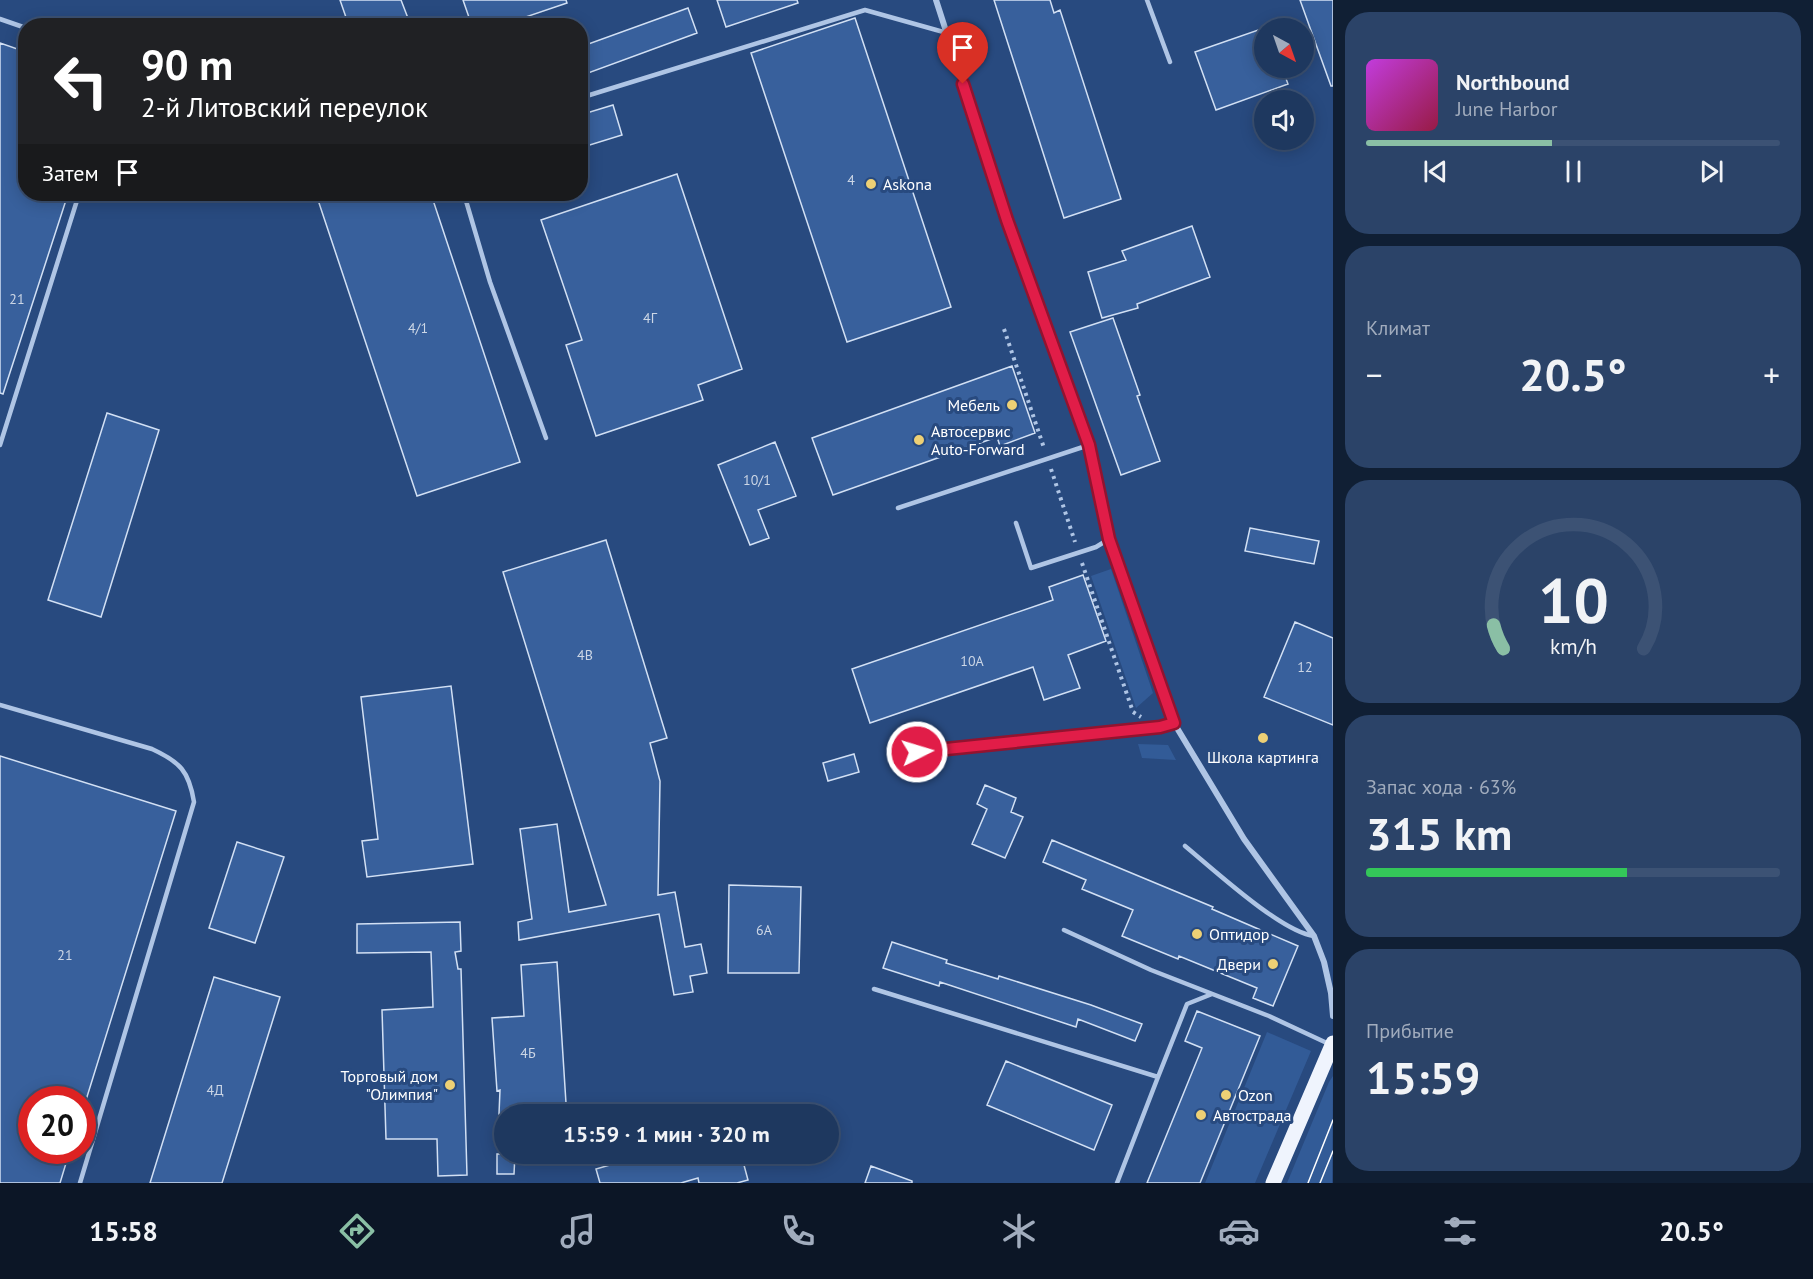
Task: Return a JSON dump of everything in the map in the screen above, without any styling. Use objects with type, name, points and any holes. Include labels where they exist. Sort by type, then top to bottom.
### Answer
[{"type":"main road","points":[[1273,1183],[1332,1044]]},
{"type":"street","points":[[936,0],[1007,220],[1089,445],[1109,539],[1174,723],[1244,839],[1314,936],[1324,962],[1331,993],[1333,1016]]},
{"type":"lane","points":[[1147,0],[1170,62]]},
{"type":"lane","points":[[588,96],[865,10],[947,33]]},
{"type":"lane","points":[[0,20],[18,26]]},
{"type":"lane","points":[[0,445],[78,201]]},
{"type":"lane","points":[[466,201],[490,282],[546,438]]},
{"type":"lane","points":[[898,508],[1089,445]]},
{"type":"lane","points":[[1016,523],[1031,568],[1096,547],[1109,539]]},
{"type":"lane","points":[[0,705],[161,753],[181,765],[192,790],[194,802],[80,1183]]},
{"type":"lane","points":[[917,752],[1160,727],[1174,723]]},
{"type":"lane","points":[[1185,846],[1270,915],[1306,935],[1314,936]]},
{"type":"lane","points":[[1064,930],[1151,970],[1269,1016],[1332,1044]]},
{"type":"lane","points":[[874,989],[1158,1077]]},
{"type":"lane","points":[[1117,1183],[1188,1004],[1212,994]]},
{"type":"shaded area","points":[[1111,569],[1153,693],[1136,708],[1091,576]]},
{"type":"shaded area","points":[[1138,744],[1168,745],[1176,760],[1142,758]]},
{"type":"shaded area","points":[[1267,1032],[1311,1051],[1255,1183],[1205,1183]]},
{"type":"shaded area","points":[[1333,1076],[1332,1183],[1287,1183],[1329,1082]]},
{"type":"building","points":[[340,0],[401,0],[408,18],[346,18]]},
{"type":"building","points":[[463,0],[566,0],[567,3],[523,18],[469,18]]},
{"type":"building","points":[[717,0],[797,0],[798,3],[726,27]]},
{"type":"building","points":[[994,0],[1050,0],[1054,13],[1060,10],[1121,199],[1064,218]]},
{"type":"building","points":[[1300,0],[1333,0],[1333,86],[1331,86],[1314,39],[1314,18],[1306,18]]},
{"type":"building","points":[[688,8],[697,33],[588,73],[588,44]]},
{"type":"building","points":[[855,18],[951,307],[847,342],[751,53]]},
{"type":"building","points":[[1254,31],[1254,78],[1286,78],[1288,84],[1271,90],[1254,90],[1254,96],[1216,110],[1195,52]]},
{"type":"building","points":[[0,43],[18,49],[18,201],[66,201],[3,394],[0,393]]},
{"type":"building","points":[[613,105],[622,135],[588,146],[588,113]]},
{"type":"building","points":[[677,174],[742,369],[698,385],[703,400],[596,436],[566,345],[582,340],[541,220]]},
{"type":"building","points":[[318,201],[433,201],[520,462],[417,496]]},
{"type":"building","points":[[1192,226],[1210,277],[1137,304],[1138,308],[1102,318],[1088,272],[1126,260],[1122,251]]},
{"type":"building","points":[[1113,318],[1160,461],[1121,475],[1070,332]]},
{"type":"building","points":[[1012,366],[1035,433],[1000,446],[997,437],[833,495],[812,438]]},
{"type":"building","points":[[107,413],[159,430],[101,617],[48,600]]},
{"type":"building","points":[[775,442],[796,496],[758,510],[769,538],[750,545],[718,465]]},
{"type":"building","points":[[1250,528],[1319,541],[1314,564],[1245,551]]},
{"type":"building","points":[[606,540],[667,738],[650,743],[660,781],[658,895],[675,892],[685,947],[701,944],[707,973],[690,976],[693,992],[674,995],[659,914],[519,940],[518,922],[532,919],[520,829],[557,824],[569,912],[606,905],[503,572]]},
{"type":"building","points":[[1083,575],[1106,641],[1068,655],[1080,688],[1044,700],[1033,667],[870,723],[852,669],[1053,600],[1049,587]]},
{"type":"building","points":[[1295,622],[1333,638],[1333,725],[1264,697]]},
{"type":"building","points":[[451,686],[473,864],[367,877],[362,841],[378,839],[361,697]]},
{"type":"building","points":[[854,754],[859,772],[828,781],[823,763]]},
{"type":"building","points":[[0,756],[176,811],[90,1086],[18,1086],[18,1164],[66,1164],[60,1183],[0,1183]]},
{"type":"building","points":[[985,785],[1016,798],[1011,812],[1023,817],[1005,858],[972,844],[987,809],[977,804]]},
{"type":"building","points":[[1052,840],[1213,907],[1212,909],[1298,946],[1273,1006],[1253,998],[1257,988],[1179,956],[1178,959],[1122,936],[1133,910],[1082,889],[1086,880],[1043,862]]},
{"type":"building","points":[[237,842],[284,857],[255,943],[209,928]]},
{"type":"building","points":[[729,885],[801,887],[799,973],[728,973]]},
{"type":"building","points":[[460,922],[461,951],[455,952],[458,969],[461,969],[467,1175],[438,1176],[437,1139],[386,1139],[382,1010],[433,1007],[431,952],[357,953],[357,924]]},
{"type":"building","points":[[892,942],[947,960],[946,963],[998,979],[999,976],[1142,1024],[1135,1041],[1078,1019],[1076,1027],[940,982],[939,986],[883,968]]},
{"type":"building","points":[[557,962],[566,1103],[499,1104],[492,1018],[524,1016],[521,965]]},
{"type":"building","points":[[214,977],[280,997],[222,1183],[150,1183]]},
{"type":"building","name":"Автострада","points":[[1197,1011],[1260,1036],[1200,1183],[1147,1183],[1202,1048],[1185,1041]]},
{"type":"building","points":[[1006,1061],[1112,1105],[1094,1150],[987,1105]]},
{"type":"building","points":[[497,1164],[514,1164],[514,1174],[497,1174]]},
{"type":"building","points":[[613,1164],[744,1164],[748,1180],[737,1183],[699,1183],[698,1178],[681,1183],[600,1183],[596,1169]]},
{"type":"building","points":[[871,1166],[912,1181],[912,1183],[865,1183]]},
{"type":"tram line","points":[[1308,1183],[1333,1120]]},
{"type":"tram line","points":[[1320,1183],[1333,1151]]},
{"type":"place","name":"Askona","points":[[871,184]]},
{"type":"place","name":"Мебель","points":[[1012,405]]},
{"type":"place","name":"Автосервис Auto-Forward","points":[[919,440]]},
{"type":"place","name":"Школа картинга","points":[[1263,738]]},
{"type":"place","name":"Оптидор","points":[[1197,934]]},
{"type":"place","name":"Двери","points":[[1273,964]]},
{"type":"place","name":"Торговый дом \"Олимпия\"","points":[[450,1085]]},
{"type":"place","name":"Ozon","points":[[1226,1095]]},
{"type":"place","name":"Автострада","points":[[1201,1115]]},
{"type":"route","points":[[917,752],[1160,727],[1174,723],[1109,539],[1089,445],[1007,220],[963,84]]}]
